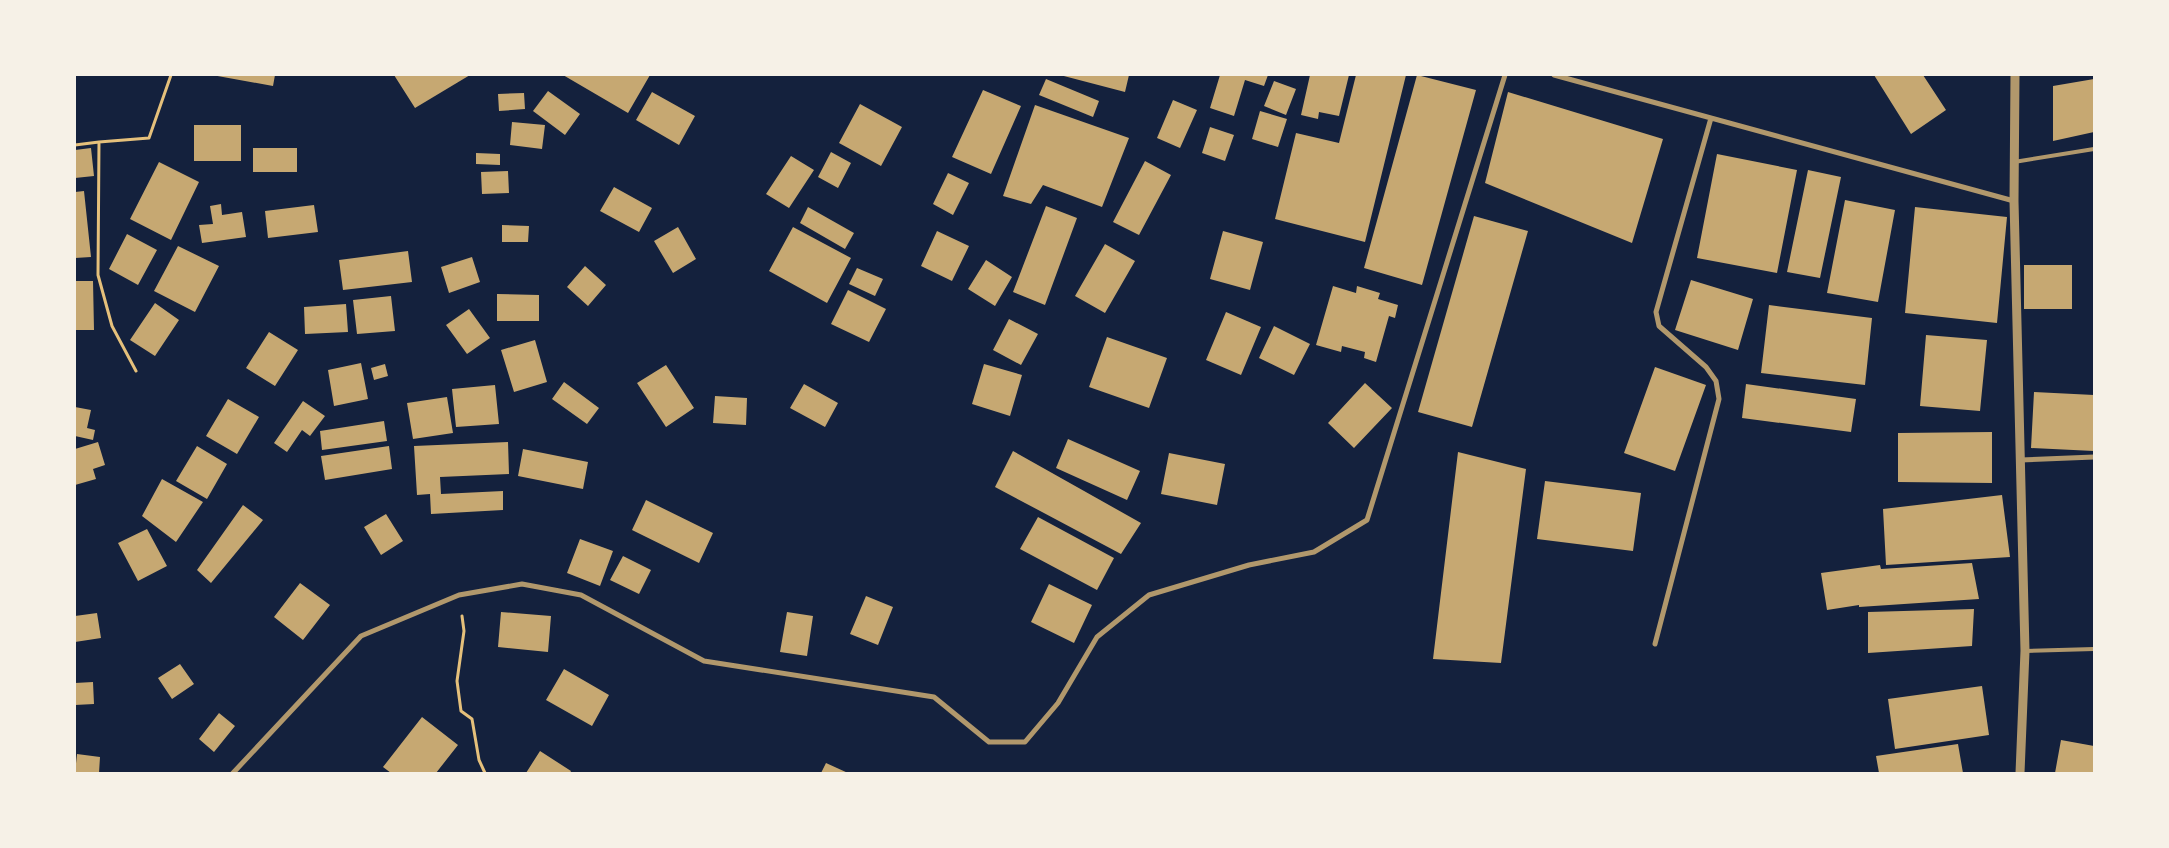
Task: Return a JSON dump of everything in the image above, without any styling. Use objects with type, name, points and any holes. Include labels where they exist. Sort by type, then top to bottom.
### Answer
[{"type":"street","points":[[233,773],[361,636],[459,596],[522,584],[581,595],[704,661],[934,698],[989,742],[1025,742],[1058,703],[1097,637],[1149,595],[1249,565],[1314,552],[1367,520],[1505,75]]},
{"type":"street","points":[[1554,75],[2014,201]]},
{"type":"street","points":[[2015,75],[2014,201],[2025,652],[2020,773]]},
{"type":"street","points":[[1655,644],[1718,399],[1716,381],[1706,367],[1659,326],[1656,312],[1711,118]]},
{"type":"street","points":[[2020,460],[2094,457]]},
{"type":"lane","points":[[2014,162],[2094,149]]},
{"type":"lane","points":[[2025,652],[2094,648]]},
{"type":"path","points":[[75,145],[149,138],[171,75]]},
{"type":"path","points":[[99,142],[98,275],[112,326],[136,372]]},
{"type":"path","points":[[459,596],[464,631],[457,682],[461,711],[472,719],[479,760],[485,773]]},
{"type":"building","points":[[212,75],[275,75],[273,86]]},
{"type":"building","points":[[394,75],[470,75],[415,108]]},
{"type":"building","points":[[563,75],[650,75],[628,113]]},
{"type":"building","points":[[1060,75],[1129,75],[1125,92]]},
{"type":"building","points":[[1220,75],[1268,75],[1264,86],[1245,80],[1234,116],[1210,108]]},
{"type":"building","points":[[1310,75],[1349,75],[1339,116],[1319,112],[1318,119],[1301,115]]},
{"type":"building","points":[[1356,75],[1406,75],[1365,242],[1275,219],[1296,133],[1339,143]]},
{"type":"building","points":[[1417,75],[1476,90],[1422,285],[1364,268]]},
{"type":"building","points":[[1874,75],[1923,75],[1946,110],[1911,134]]},
{"type":"building","points":[[1046,79],[1099,101],[1093,117],[1039,95]]},
{"type":"building","points":[[2094,79],[2094,132],[2053,141],[2053,86]]},
{"type":"building","points":[[1274,81],[1296,89],[1286,115],[1264,106]]},
{"type":"building","points":[[983,90],[1021,106],[991,174],[952,157]]},
{"type":"building","points":[[548,91],[580,114],[565,135],[533,111]]},
{"type":"building","points":[[652,92],[695,116],[679,145],[636,120]]},
{"type":"building","points":[[1508,92],[1663,139],[1632,243],[1485,183]]},
{"type":"building","points":[[524,93],[525,109],[499,111],[498,94]]},
{"type":"building","points":[[1173,100],[1197,110],[1180,148],[1157,138]]},
{"type":"building","points":[[860,104],[902,127],[881,166],[839,143]]},
{"type":"building","points":[[1035,105],[1129,138],[1102,207],[1043,185],[1031,204],[1003,196]]},
{"type":"building","points":[[1260,111],[1287,119],[1278,147],[1252,139]]},
{"type":"building","points":[[512,122],[545,125],[542,149],[510,145]]},
{"type":"building","points":[[194,125],[241,125],[241,161],[194,161]]},
{"type":"building","points":[[1210,127],[1234,135],[1225,161],[1202,153]]},
{"type":"building","points":[[91,148],[94,176],[75,178],[75,150]]},
{"type":"building","points":[[253,148],[297,148],[297,172],[253,172]]},
{"type":"building","points":[[831,152],[851,163],[838,188],[818,177]]},
{"type":"building","points":[[476,153],[500,154],[500,165],[476,164]]},
{"type":"building","points":[[1717,154],[1797,170],[1777,273],[1697,258]]},
{"type":"building","points":[[791,156],[814,170],[789,208],[766,194]]},
{"type":"building","points":[[1145,161],[1171,175],[1139,235],[1113,222]]},
{"type":"building","points":[[159,162],[199,182],[171,240],[130,219]]},
{"type":"building","points":[[1808,170],[1841,177],[1820,278],[1787,272]]},
{"type":"building","points":[[508,171],[509,193],[482,194],[481,172]]},
{"type":"building","points":[[948,173],[969,183],[953,215],[933,204]]},
{"type":"building","points":[[614,187],[652,208],[639,232],[600,211]]},
{"type":"building","points":[[84,191],[91,257],[75,258],[75,192]]},
{"type":"building","points":[[1845,200],[1895,210],[1878,302],[1827,293]]},
{"type":"building","points":[[221,204],[222,215],[242,212],[246,237],[202,243],[199,225],[213,224],[210,206]]},
{"type":"building","points":[[314,205],[318,232],[268,238],[265,211]]},
{"type":"building","points":[[1046,206],[1077,218],[1045,305],[1013,292]]},
{"type":"building","points":[[808,207],[854,233],[845,249],[800,223]]},
{"type":"building","points":[[1915,207],[2007,217],[1997,323],[1905,313]]},
{"type":"building","points":[[1474,216],[1528,231],[1472,427],[1418,412]]},
{"type":"building","points":[[502,225],[529,226],[528,242],[502,242]]},
{"type":"building","points":[[678,227],[696,259],[673,273],[654,241]]},
{"type":"building","points":[[793,227],[851,258],[827,303],[769,271]]},
{"type":"building","points":[[937,231],[969,246],[952,281],[921,266]]},
{"type":"building","points":[[1223,231],[1263,242],[1250,290],[1210,279]]},
{"type":"building","points":[[127,234],[157,250],[138,285],[109,269]]},
{"type":"building","points":[[1105,244],[1135,261],[1105,313],[1075,296]]},
{"type":"building","points":[[178,246],[219,266],[195,312],[154,291]]},
{"type":"building","points":[[408,251],[412,282],[343,290],[339,260]]},
{"type":"building","points":[[472,257],[480,282],[449,293],[441,267]]},
{"type":"building","points":[[986,260],[1012,277],[995,306],[968,289]]},
{"type":"building","points":[[2024,265],[2072,265],[2072,309],[2024,309]]},
{"type":"building","points":[[585,266],[606,285],[588,306],[567,287]]},
{"type":"building","points":[[857,268],[883,279],[875,296],[849,284]]},
{"type":"building","points":[[1691,280],[1753,299],[1738,350],[1675,330]]},
{"type":"building","points":[[75,281],[93,281],[94,330],[75,330]]},
{"type":"building","points":[[1333,286],[1356,293],[1357,286],[1380,293],[1378,299],[1398,305],[1395,318],[1389,316],[1376,362],[1364,358],[1365,352],[1342,346],[1341,352],[1316,345]]},
{"type":"building","points":[[848,290],[886,309],[869,342],[831,324]]},
{"type":"building","points":[[497,294],[539,295],[539,321],[497,321]]},
{"type":"building","points":[[391,296],[395,331],[357,334],[353,300]]},
{"type":"building","points":[[155,303],[179,320],[155,356],[130,340]]},
{"type":"building","points":[[346,304],[348,332],[305,334],[304,307]]},
{"type":"building","points":[[1769,305],[1872,318],[1865,385],[1761,373]]},
{"type":"building","points":[[469,309],[490,338],[467,354],[446,325]]},
{"type":"building","points":[[1226,312],[1261,327],[1241,375],[1206,360]]},
{"type":"building","points":[[1009,319],[1038,334],[1021,365],[993,350]]},
{"type":"building","points":[[1274,326],[1310,344],[1294,375],[1259,358]]},
{"type":"building","points":[[269,332],[298,350],[275,386],[246,368]]},
{"type":"building","points":[[1926,335],[1987,340],[1980,411],[1920,406]]},
{"type":"building","points":[[1107,337],[1167,358],[1149,408],[1089,387]]},
{"type":"building","points":[[535,340],[547,382],[514,392],[501,350]]},
{"type":"building","points":[[361,363],[368,399],[334,406],[328,370]]},
{"type":"building","points":[[385,364],[388,376],[374,380],[371,368]]},
{"type":"building","points":[[984,364],[1022,375],[1010,416],[972,404]]},
{"type":"building","points":[[666,365],[694,408],[666,427],[637,383]]},
{"type":"building","points":[[1655,367],[1706,385],[1675,471],[1624,453]]},
{"type":"building","points":[[564,382],[599,408],[587,424],[552,399]]},
{"type":"building","points":[[1365,383],[1392,408],[1354,448],[1328,423]]},
{"type":"building","points":[[804,384],[838,403],[825,427],[790,408]]},
{"type":"building","points":[[1746,384],[1856,399],[1851,432],[1742,418]]},
{"type":"building","points":[[495,385],[499,424],[456,427],[452,389]]},
{"type":"building","points":[[2034,392],[2094,395],[2094,451],[2031,448]]},
{"type":"building","points":[[715,396],[747,398],[746,425],[713,423]]},
{"type":"building","points":[[447,397],[453,433],[413,439],[407,403]]},
{"type":"building","points":[[228,399],[259,417],[237,454],[206,436]]},
{"type":"building","points":[[303,401],[325,416],[310,436],[302,430],[287,452],[274,443]]},
{"type":"building","points":[[75,407],[91,410],[87,428],[95,430],[93,440],[75,436]]},
{"type":"building","points":[[384,421],[387,441],[322,450],[320,431]]},
{"type":"building","points":[[1992,432],[1992,483],[1898,482],[1898,433]]},
{"type":"building","points":[[1068,439],[1140,471],[1127,500],[1056,468]]},
{"type":"building","points":[[98,442],[105,465],[93,469],[96,479],[75,485],[75,449]]},
{"type":"building","points":[[508,442],[509,474],[440,477],[441,494],[503,491],[503,510],[431,514],[430,494],[417,495],[414,446]]},
{"type":"building","points":[[197,446],[227,464],[207,499],[176,481]]},
{"type":"building","points":[[389,446],[392,469],[325,480],[321,456]]},
{"type":"building","points":[[523,449],[588,462],[583,489],[518,476]]},
{"type":"building","points":[[1013,451],[1141,523],[1121,554],[995,487]]},
{"type":"building","points":[[1458,452],[1526,469],[1501,663],[1433,659]]},
{"type":"building","points":[[1169,453],[1225,464],[1217,505],[1161,494]]},
{"type":"building","points":[[162,479],[203,502],[176,542],[142,516]]},
{"type":"building","points":[[1545,481],[1641,493],[1633,551],[1537,539]]},
{"type":"building","points":[[2002,495],[2010,557],[1886,565],[1883,509]]},
{"type":"building","points":[[646,500],[713,533],[699,563],[632,530]]},
{"type":"building","points":[[243,505],[263,520],[211,583],[197,570]]},
{"type":"building","points":[[386,514],[403,541],[381,555],[364,527]]},
{"type":"building","points":[[1038,517],[1114,558],[1097,590],[1020,549]]},
{"type":"building","points":[[147,529],[167,566],[138,581],[118,543]]},
{"type":"building","points":[[580,539],[613,551],[600,586],[567,573]]},
{"type":"building","points":[[623,556],[651,570],[639,594],[610,580]]},
{"type":"building","points":[[1972,563],[1979,599],[1859,607],[1859,605],[1827,610],[1821,573],[1880,565],[1881,569]]},
{"type":"building","points":[[300,583],[330,605],[303,640],[274,617]]},
{"type":"building","points":[[1049,584],[1092,605],[1074,643],[1031,622]]},
{"type":"building","points":[[866,596],[893,607],[878,645],[850,634]]},
{"type":"building","points":[[1974,609],[1972,646],[1868,653],[1868,612]]},
{"type":"building","points":[[501,612],[551,616],[548,652],[498,647]]},
{"type":"building","points":[[787,612],[813,616],[807,656],[780,652]]},
{"type":"building","points":[[97,613],[101,638],[75,642],[75,616]]},
{"type":"building","points":[[180,664],[194,684],[172,699],[158,678]]},
{"type":"building","points":[[564,669],[609,695],[592,726],[546,700]]},
{"type":"building","points":[[93,682],[94,704],[75,705],[75,683]]},
{"type":"building","points":[[1982,686],[1989,735],[1895,749],[1888,699]]},
{"type":"building","points":[[219,713],[235,726],[214,752],[199,739]]},
{"type":"building","points":[[422,717],[458,745],[436,773],[391,773],[383,767]]},
{"type":"building","points":[[2061,740],[2094,746],[2094,773],[2055,773]]},
{"type":"building","points":[[1958,744],[1963,773],[1879,773],[1876,756]]},
{"type":"building","points":[[540,751],[571,771],[570,773],[526,773]]},
{"type":"building","points":[[77,754],[100,757],[99,773],[75,773]]},
{"type":"building","points":[[826,763],[848,773],[821,773]]}]
